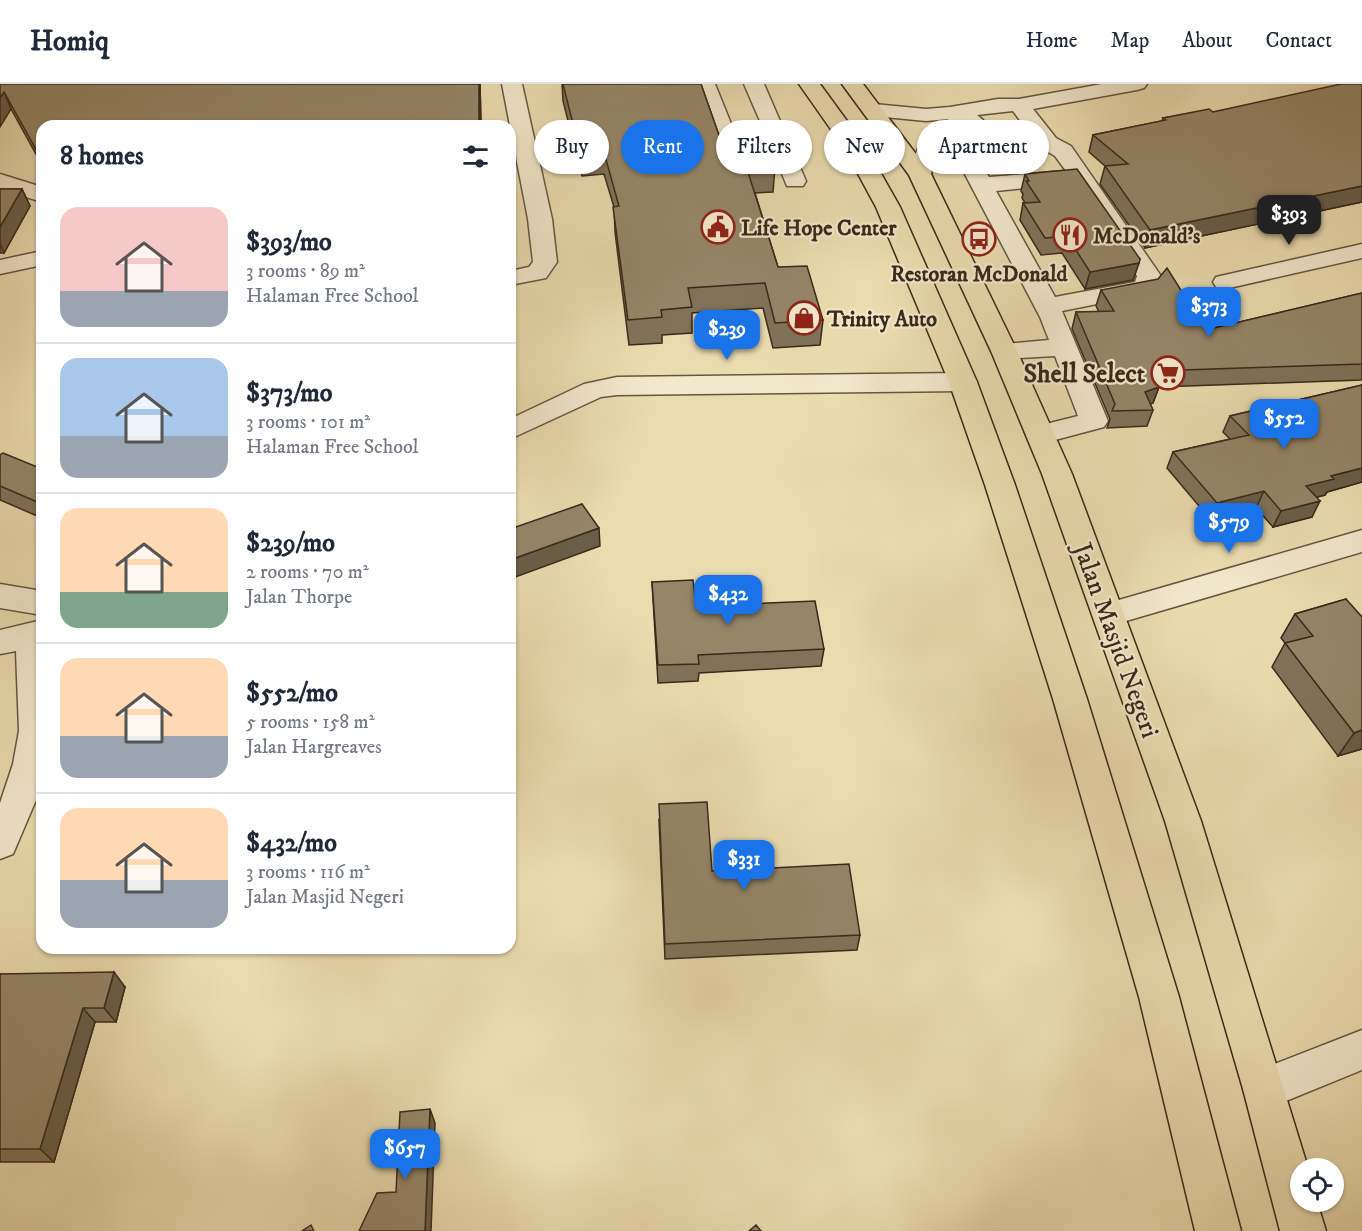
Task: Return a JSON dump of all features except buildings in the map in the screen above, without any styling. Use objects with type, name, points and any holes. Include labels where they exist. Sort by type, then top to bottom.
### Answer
[{"type":"highway","points":[[808,84],[855,147],[888,207],[963,382],[1000,485],[1070,699],[1159,997],[1218,1231]]},
{"type":"highway","name":"Jalan Masjid Negeri","points":[[852,84],[874,110],[917,170]]},
{"type":"highway","name":"Jalan Masjid Negeri","points":[[920,174],[1004,351],[1040,435],[1108,614],[1183,821],[1264,1089],[1303,1231]]},
{"type":"street","points":[[512,84],[515,120]]},
{"type":"street","points":[[705,84],[718,120]]},
{"type":"street","points":[[754,84],[770,120]]},
{"type":"street","points":[[874,110],[926,115],[998,105],[1019,105],[1137,84]]},
{"type":"street","points":[[1019,105],[1030,120]]},
{"type":"street","points":[[972,120],[1006,113],[1019,105]]},
{"type":"street","points":[[516,129],[519,162],[545,262],[537,273],[516,277]]},
{"type":"street","points":[[1046,306],[1138,290],[1149,282],[1146,271],[1063,151],[1049,144]]},
{"type":"street","points":[[792,174],[795,181]]},
{"type":"street","points":[[975,174],[1046,306],[1095,421],[1040,435]]},
{"type":"street","points":[[981,185],[1080,177]]},
{"type":"street","points":[[0,181],[36,193]]},
{"type":"street","points":[[1225,282],[1362,251]]},
{"type":"street","points":[[0,267],[36,259]]},
{"type":"street","points":[[1004,351],[1065,347]]},
{"type":"street","points":[[516,427],[594,390],[617,386],[963,382]]},
{"type":"street","points":[[1108,614],[1362,541]]},
{"type":"street","points":[[0,596],[36,602]]},
{"type":"street","points":[[24,636],[36,709]]},
{"type":"street","points":[[0,843],[15,816],[31,759],[36,722]]},
{"type":"street","points":[[1264,1089],[1362,1050]]},
{"type":"place","name":"Life Hope Center","points":[[718,227]]},
{"type":"place","name":"McDonald's","points":[[1070,235]]},
{"type":"place","name":"Restoran McDonald","points":[[979,239]]},
{"type":"place","name":"Trinity Auto","points":[[804,318]]},
{"type":"place","name":"Shell Select","points":[[1168,373]]}]
